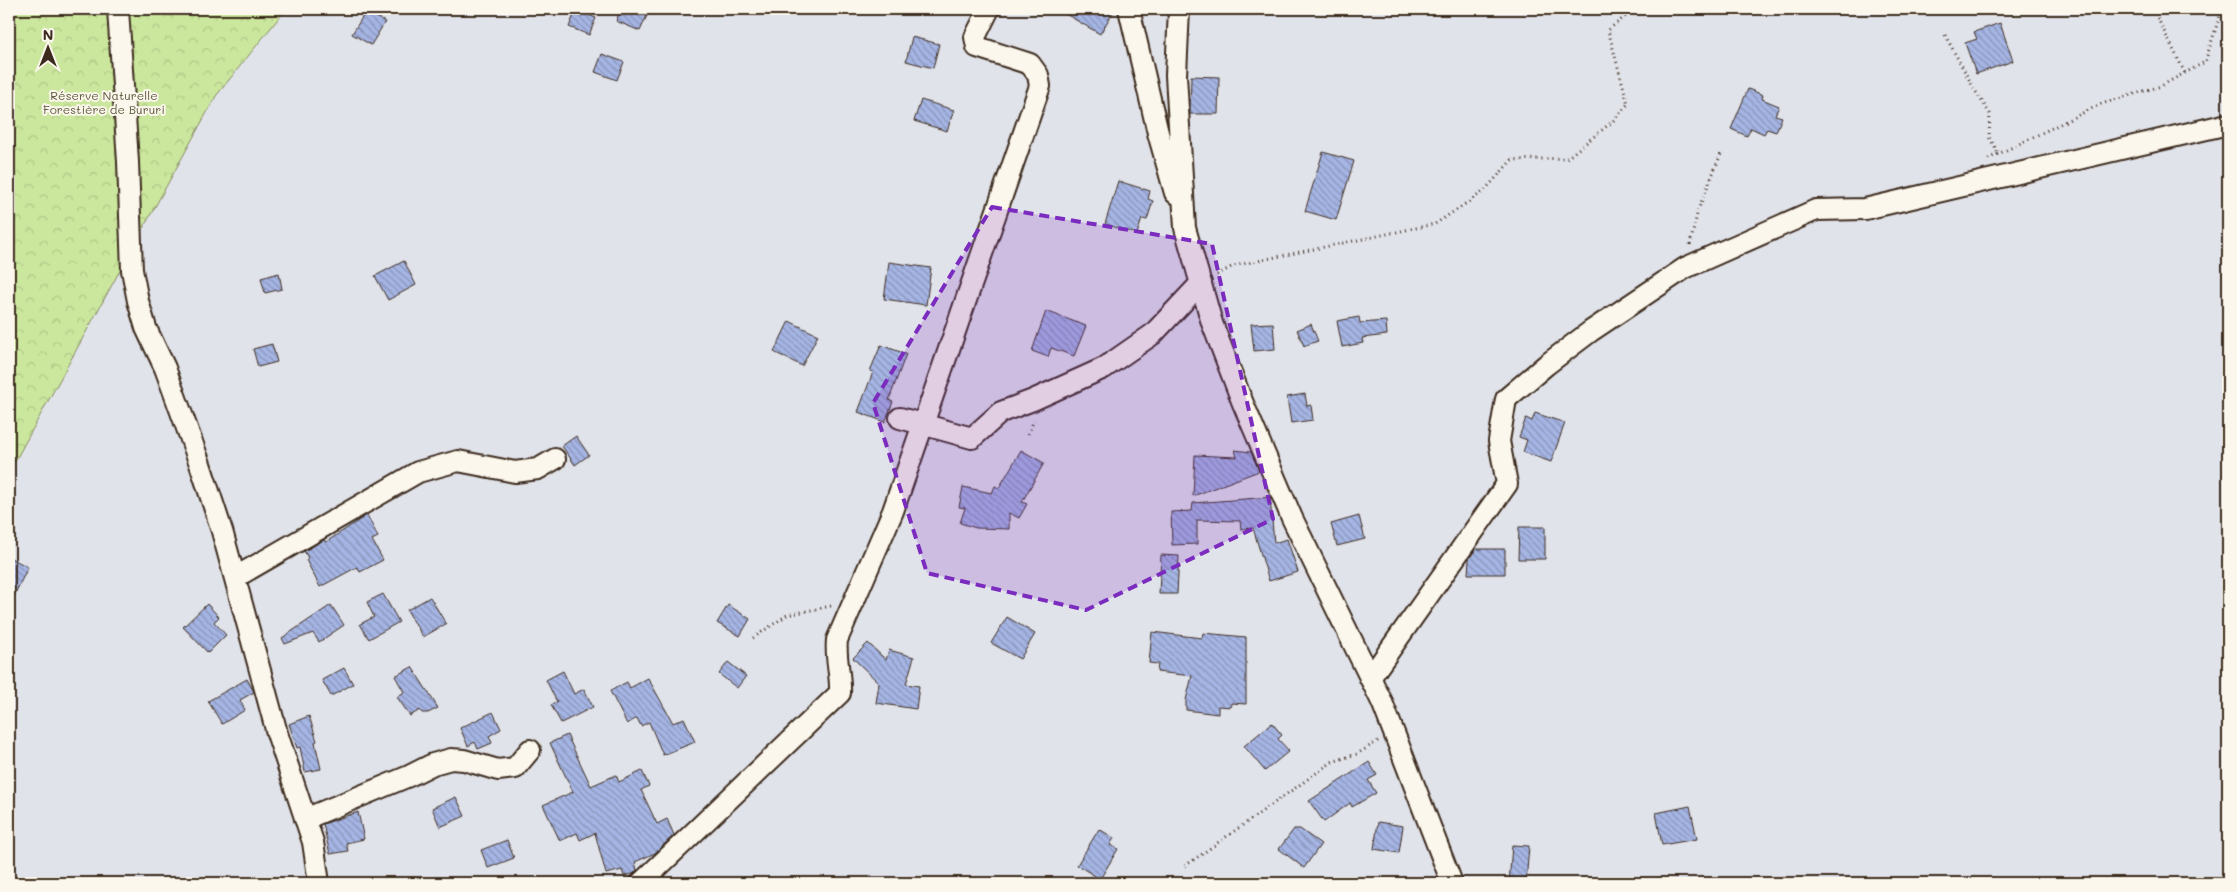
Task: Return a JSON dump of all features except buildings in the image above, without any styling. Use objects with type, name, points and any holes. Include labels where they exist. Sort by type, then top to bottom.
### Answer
[{"type":"street","points":[[118,9],[128,162],[132,270],[138,301],[146,328],[165,368],[200,464],[236,578],[277,732],[313,842],[319,883]]},
{"type":"street","points":[[641,883],[840,693],[841,677],[836,651],[838,640],[893,511],[1040,86],[1038,75],[1030,64],[977,47],[975,37],[989,9]]},
{"type":"street","points":[[1129,9],[1158,133],[1212,323],[1242,401],[1288,509],[1370,678],[1452,883]]},
{"type":"street","points":[[1179,9],[1176,75],[1186,228]]},
{"type":"street","points":[[1370,678],[1507,484],[1499,441],[1506,400],[1546,365],[1591,331],[1685,268],[1816,210],[1865,209],[2228,124]]},
{"type":"street","points":[[900,418],[972,438],[1001,412],[1033,400],[1104,368],[1153,334],[1201,283]]},
{"type":"street","points":[[236,578],[418,472],[458,461],[515,472],[538,469],[555,459]]},
{"type":"street","points":[[305,819],[409,776],[433,764],[451,759],[464,760],[498,770],[515,768],[530,750]]},
{"type":"path","points":[[1201,283],[1233,266],[1435,224],[1484,192],[1512,160],[1567,158],[1612,122],[1628,104],[1608,30],[1635,9]]},
{"type":"path","points":[[2153,9],[2185,73]]},
{"type":"path","points":[[1980,163],[2101,104],[2161,86],[2205,62],[2222,9]]},
{"type":"path","points":[[1945,35],[1990,114],[1989,136],[1998,153]]},
{"type":"path","points":[[1685,268],[1698,210],[1721,154]]},
{"type":"path","points":[[753,638],[787,615],[854,602]]},
{"type":"path","points":[[1185,866],[1332,762],[1357,754],[1393,732]]},
{"type":"highlighted area","points":[[992,207],[1212,244],[1273,519],[1086,610],[927,573],[873,403]]},
{"type":"green space","name":"Réserve Naturelle Forestière de Bururi","points":[[9,9],[286,9],[216,96],[9,472]]}]
